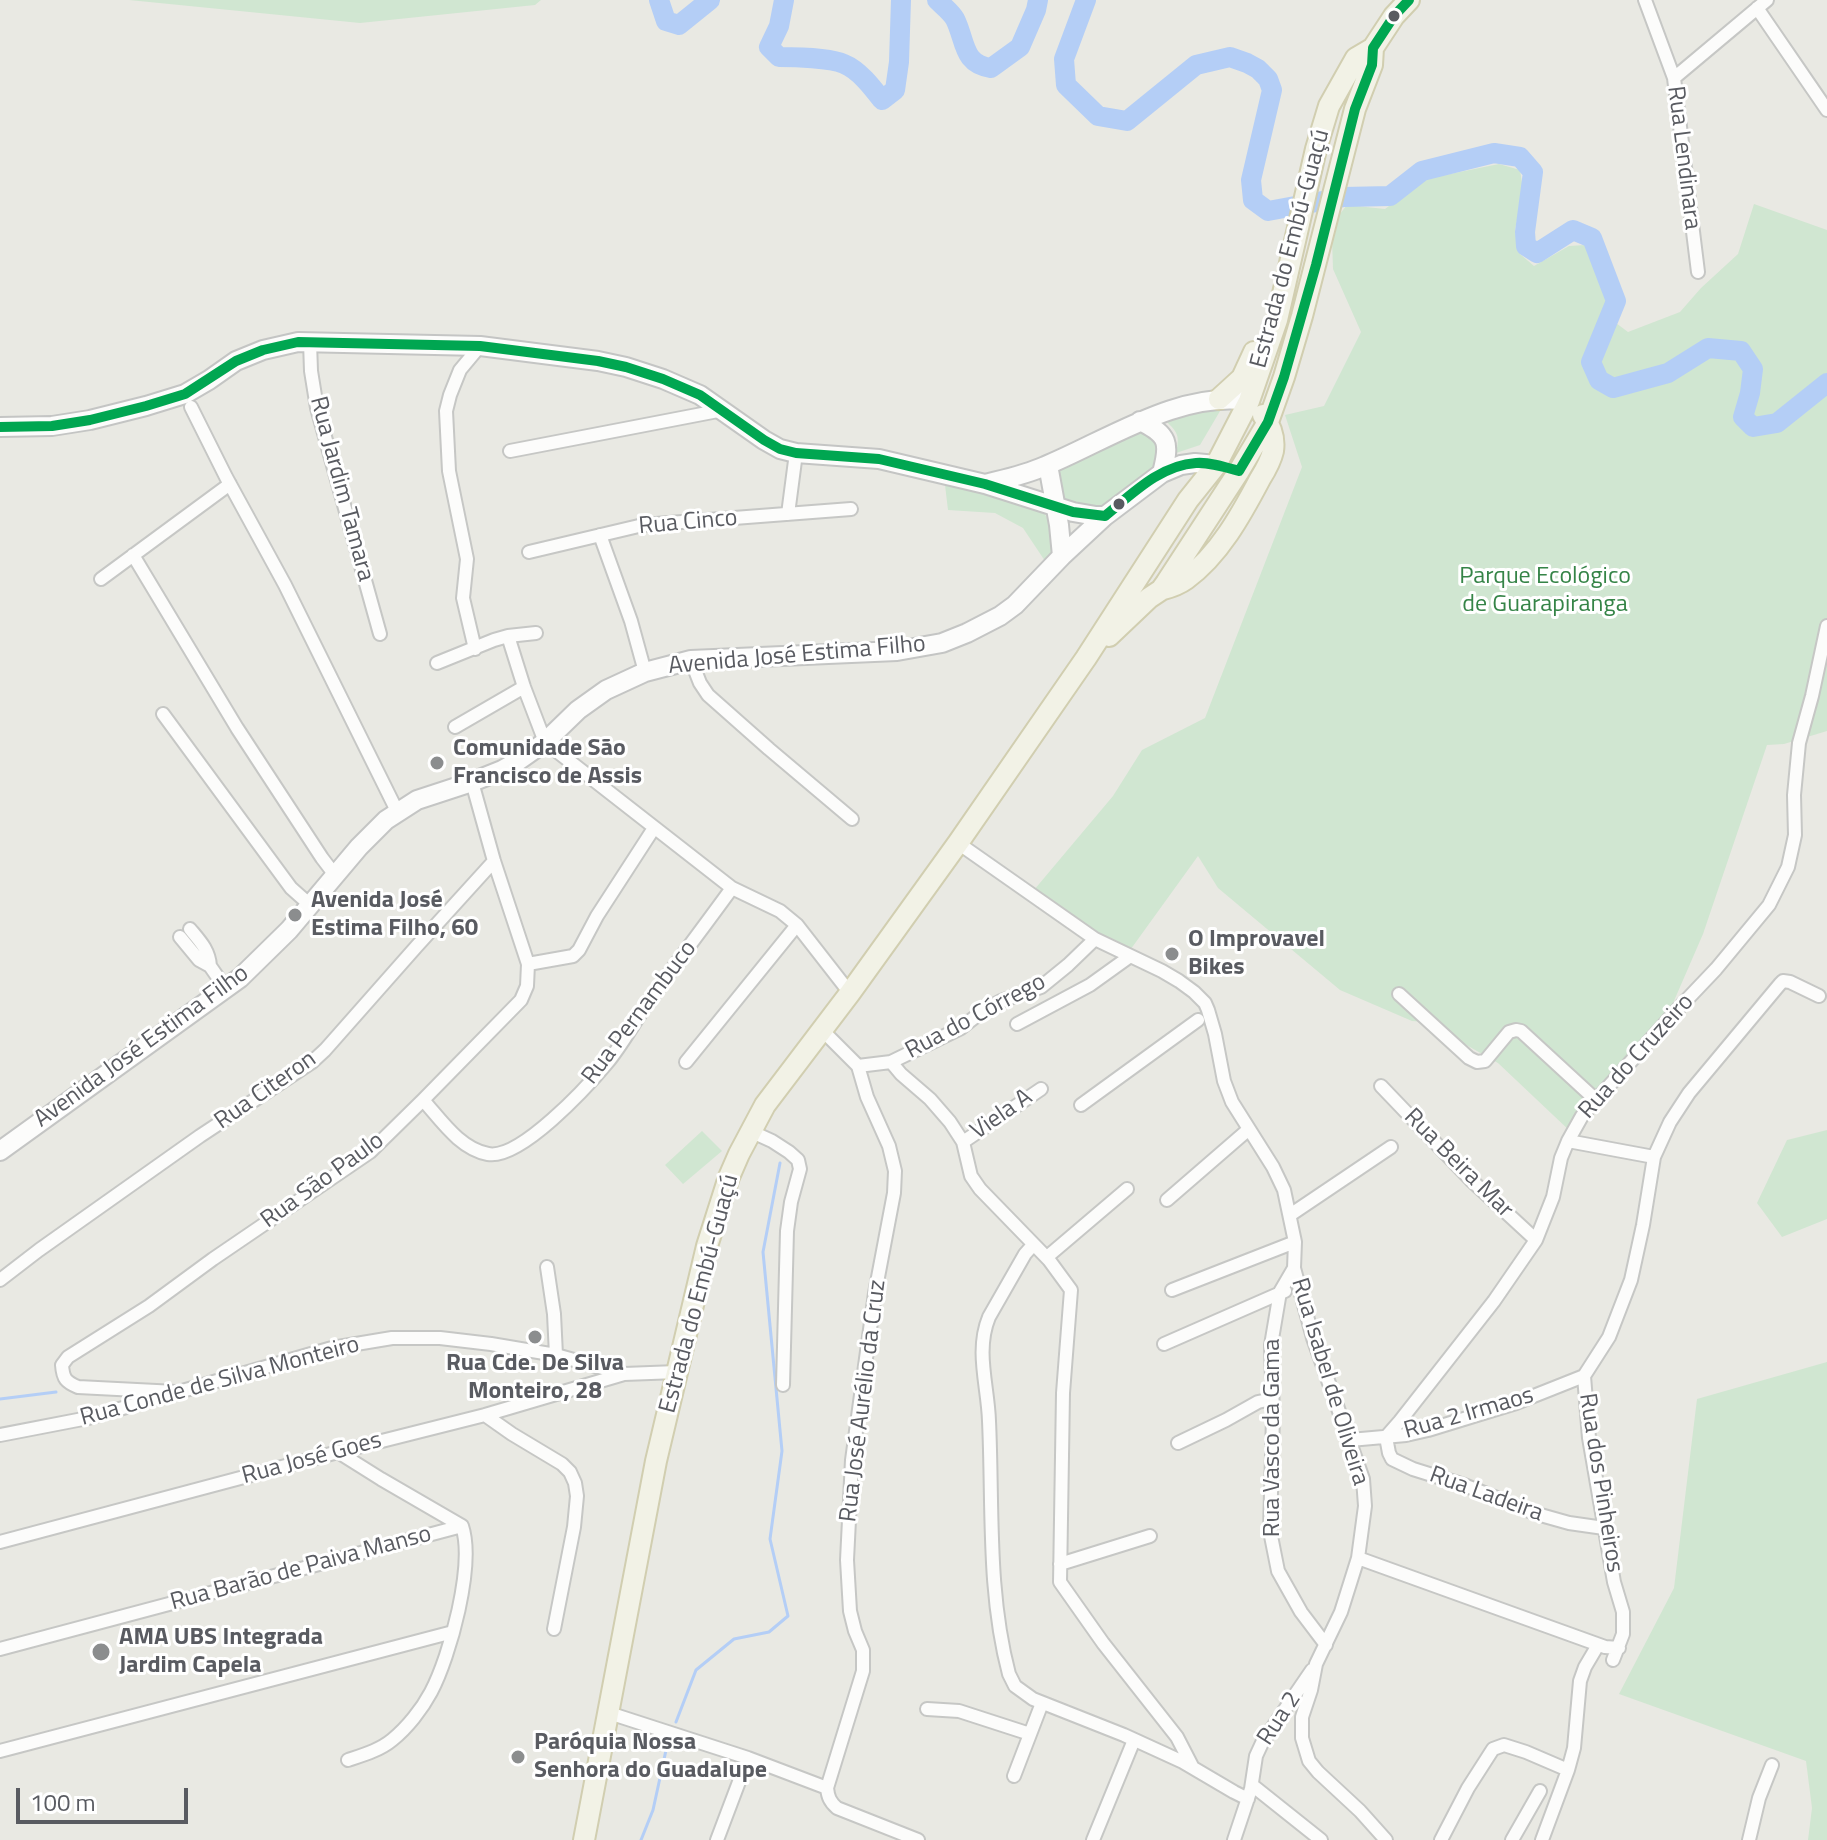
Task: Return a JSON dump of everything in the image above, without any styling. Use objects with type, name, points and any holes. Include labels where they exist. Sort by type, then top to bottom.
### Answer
[{"type":"main road","name":"Estrada do Embú-Guaçú","points":[[584,1840],[656,1461],[707,1246],[729,1177],[765,1105],[958,843],[1086,658],[1188,500],[1216,465],[1249,401],[1277,320],[1316,149],[1329,106],[1356,58],[1373,48],[1409,0]]},
{"type":"main road","name":"Estrada do Embú-Guaçú","points":[[1086,658],[1161,590],[1268,422],[1316,265],[1355,109],[1372,65],[1373,48]]},
{"type":"main road","points":[[1219,399],[1234,387],[1248,368],[1289,268]]},
{"type":"main road","points":[[1161,590],[1189,577],[1213,554],[1246,506],[1266,468],[1273,451],[1272,436],[1268,422],[1249,401]]},
{"type":"main road","points":[[1216,465],[1239,471]]},
{"type":"street","name":"Rua Lendinara","points":[[1645,0],[1674,78],[1698,272]]},
{"type":"street","points":[[1674,78],[1762,4],[1827,110]]},
{"type":"street","points":[[0,427],[52,426],[146,406],[185,394],[236,361],[263,350],[298,342],[480,346],[626,367],[663,379],[700,395],[780,449],[879,459],[985,484],[1085,515],[1105,516]]},
{"type":"street","name":"Rua Jardim Tamara","points":[[310,342],[317,408],[380,634]]},
{"type":"street","points":[[475,649],[463,598],[467,559],[449,471],[446,411],[460,370],[480,346]]},
{"type":"street","points":[[985,484],[1027,474],[1140,421],[1180,408],[1219,399],[1249,401]]},
{"type":"street","points":[[191,407],[285,585],[397,811]]},
{"type":"street","points":[[510,451],[723,410]]},
{"type":"street","points":[[1140,421],[1161,432],[1165,439],[1167,452],[1162,473]]},
{"type":"street","points":[[788,514],[796,453]]},
{"type":"street","points":[[1048,465],[1062,556]]},
{"type":"street","name":"Avenida José Estima Filho","points":[[0,1151],[226,989],[271,949],[373,831],[397,811],[417,800],[502,770],[545,742],[578,710],[606,690],[645,672],[691,660],[883,652],[942,643],[1000,616],[1015,605],[1105,516],[1162,473],[1181,465],[1216,465]]},
{"type":"street","points":[[101,579],[230,484]]},
{"type":"street","name":"Rua Cinco","points":[[529,552],[643,525],[851,509]]},
{"type":"street","points":[[600,535],[631,621],[645,672]]},
{"type":"street","points":[[133,555],[237,728],[335,875]]},
{"type":"street","name":"Rua do Cruzeiro","points":[[1386,1437],[1488,1309],[1536,1240],[1553,1197],[1561,1158],[1582,1116],[1716,969],[1769,905],[1788,867],[1795,835],[1794,795],[1799,743],[1827,626]]},
{"type":"street","points":[[437,663],[508,636],[536,633]]},
{"type":"street","points":[[508,636],[545,742],[732,888],[780,911],[797,925],[850,993]]},
{"type":"street","points":[[691,660],[708,695],[852,819]]},
{"type":"street","points":[[455,727],[524,687]]},
{"type":"street","points":[[163,714],[291,888],[309,904]]},
{"type":"street","points":[[472,782],[528,964],[573,956],[579,950],[597,916],[654,828]]},
{"type":"street","points":[[958,843],[1095,939],[1162,971],[1205,1003],[1203,1016],[1081,1105]]},
{"type":"street","name":"Rua Citeron","points":[[0,1280],[200,1136],[312,1062],[494,861]]},
{"type":"street","name":"Rua Pernambuco","points":[[423,1100],[471,1149],[490,1155],[510,1152],[560,1112],[609,1061],[732,888]]},
{"type":"street","points":[[686,1062],[797,925]]},
{"type":"street","points":[[185,933],[193,953],[210,966],[226,989]]},
{"type":"street","name":"Rua do Córrego","points":[[858,1066],[891,1062],[961,1028],[1001,1001],[1041,987],[1095,939]]},
{"type":"street","points":[[1017,1024],[1090,985],[1129,957]]},
{"type":"street","name":"Rua São Paulo","points":[[176,1392],[78,1387],[67,1383],[62,1365],[68,1357],[149,1306],[370,1152],[521,1000],[527,986],[528,964]]},
{"type":"street","name":"Rua dos Pinheiros","points":[[1601,1646],[1616,1654],[1623,1634],[1623,1612],[1614,1582],[1589,1438],[1584,1376],[1609,1337],[1631,1280],[1654,1157],[1683,1100],[1783,981],[1819,996]]},
{"type":"street","points":[[1399,994],[1477,1062],[1485,1061],[1509,1032],[1521,1031],[1596,1100]]},
{"type":"street","name":"Rua Isabel de Oliveira","points":[[1203,1016],[1215,1034],[1224,1081],[1232,1102],[1284,1190],[1295,1242],[1294,1268],[1299,1288],[1313,1338],[1363,1479],[1365,1506],[1358,1558],[1352,1582],[1316,1664],[1301,1727],[1302,1738],[1309,1761],[1318,1772],[1386,1840]]},
{"type":"street","name":"Rua José Aurélio da Cruz","points":[[822,1030],[858,1066],[867,1097],[889,1146],[895,1171],[852,1460],[847,1560],[850,1611],[863,1650],[863,1671],[827,1788]]},
{"type":"street","points":[[891,1062],[943,1113],[963,1142],[971,1176],[980,1189],[1047,1257],[1071,1290],[1063,1393],[1060,1582],[1177,1737],[1193,1768]]},
{"type":"street","name":"Rua Beira Mar","points":[[1381,1086],[1471,1180],[1536,1240]]},
{"type":"street","name":"Viela A","points":[[963,1142],[1041,1089]]},
{"type":"street","points":[[1167,1200],[1249,1129]]},
{"type":"street","points":[[750,1131],[772,1141],[798,1160],[800,1169],[787,1231],[783,1385]]},
{"type":"street","points":[[1568,1141],[1654,1157]]},
{"type":"street","points":[[1290,1215],[1391,1147]]},
{"type":"street","points":[[1047,1257],[1127,1189]]},
{"type":"street","points":[[1172,1290],[1295,1242]]},
{"type":"street","points":[[1033,1245],[989,1317],[982,1353],[989,1418],[992,1573],[1009,1674],[1015,1686],[1042,1703],[1134,1740],[1248,1799]]},
{"type":"street","points":[[547,1267],[556,1355]]},
{"type":"street","name":"Rua Vasco da Gama","points":[[1294,1268],[1280,1292],[1271,1345],[1273,1434],[1270,1531],[1278,1571],[1326,1645]]},
{"type":"street","points":[[1164,1344],[1280,1292],[1299,1288]]},
{"type":"street","name":"Rua Conde de Silva Monteiro","points":[[0,1435],[88,1418],[332,1348],[392,1338],[440,1338],[491,1344],[556,1355],[624,1374],[677,1372]]},
{"type":"street","name":"Rua José Goes","points":[[0,1542],[485,1415],[624,1374]]},
{"type":"street","name":"Rua 2 Irmaos","points":[[1350,1440],[1428,1430],[1516,1403],[1584,1376]]},
{"type":"street","points":[[1178,1443],[1258,1402],[1272,1399]]},
{"type":"street","points":[[485,1415],[562,1464],[575,1483],[574,1527],[554,1629]]},
{"type":"street","name":"Rua Ladeira","points":[[1386,1437],[1392,1459],[1413,1469],[1537,1514],[1604,1528]]},
{"type":"street","points":[[338,1452],[462,1526],[467,1548],[453,1632],[430,1693],[414,1717],[392,1740],[348,1760]]},
{"type":"street","name":"Rua Barão de Paiva Manso","points":[[0,1649],[462,1526]]},
{"type":"street","points":[[1060,1564],[1150,1536]]},
{"type":"street","points":[[1358,1558],[1601,1646],[1585,1667],[1580,1681],[1574,1748],[1542,1840]]},
{"type":"street","points":[[0,1751],[453,1632]]},
{"type":"street","name":"Rua 2","points":[[1234,1840],[1262,1743],[1316,1664]]},
{"type":"street","points":[[1014,1776],[1042,1703]]},
{"type":"street","points":[[927,1709],[959,1711],[1030,1734]]},
{"type":"street","points":[[609,1713],[748,1758],[827,1788],[831,1803],[837,1808],[918,1840]]},
{"type":"street","points":[[1093,1840],[1134,1740]]},
{"type":"street","points":[[1441,1840],[1493,1749],[1504,1745],[1568,1770]]},
{"type":"street","points":[[717,1840],[748,1758]]},
{"type":"street","points":[[1749,1840],[1759,1798],[1772,1765]]},
{"type":"street","points":[[1252,1785],[1321,1840]]},
{"type":"street","points":[[1512,1840],[1540,1791]]},
{"type":"green space","points":[[129,0],[541,0],[535,5],[360,23]]},
{"type":"green space","name":"Parque Ecológico de Guarapiranga","points":[[1499,164],[1520,170],[1523,189],[1515,230],[1520,254],[1534,266],[1569,246],[1585,245],[1604,284],[1608,317],[1628,332],[1680,312],[1738,254],[1754,204],[1827,230],[1827,731],[1784,744],[1767,745],[1703,934],[1667,1017],[1571,1132],[1498,1063],[1426,1022],[1412,1021],[1340,990],[1218,888],[1198,856],[1128,953],[1095,939],[1034,890],[1113,796],[1142,750],[1205,718],[1302,467],[1285,415],[1324,406],[1361,332],[1333,269],[1335,220],[1347,205],[1385,209],[1425,179]]},
{"type":"green space","points":[[1223,406],[1200,445],[1176,453],[1177,435],[1165,420]]},
{"type":"green space","points":[[1136,424],[1159,433],[1160,473],[1107,513],[1056,505],[1048,465]]},
{"type":"green space","points":[[945,485],[1022,500],[1044,513],[1055,530],[1054,550],[1045,561],[1023,528],[995,513],[948,510]]},
{"type":"green space","points":[[1827,1130],[1827,1219],[1782,1237],[1757,1203],[1787,1140]]},
{"type":"green space","points":[[702,1131],[722,1151],[683,1184],[665,1165]]},
{"type":"green space","points":[[1827,1362],[1827,1840],[1808,1840],[1812,1808],[1806,1761],[1619,1694],[1674,1588],[1697,1399]]},
{"type":"waterway","points":[[659,0],[666,21],[679,25],[710,0]]},
{"type":"waterway","points":[[784,0],[779,26],[769,47],[779,57],[822,59],[844,64],[870,84],[882,100],[895,90],[901,0]]},
{"type":"waterway","points":[[937,0],[955,19],[970,57],[982,66],[991,68],[1020,47],[1038,0]]},
{"type":"waterway","points":[[1086,0],[1064,59],[1066,85],[1098,116],[1127,121],[1196,65],[1230,57],[1258,69],[1268,79],[1272,90],[1251,180],[1253,200],[1268,211],[1344,197],[1390,196],[1422,171],[1494,153],[1520,157],[1533,172],[1526,246],[1537,253],[1573,230],[1592,238],[1616,301],[1591,362],[1599,380],[1613,388],[1668,373],[1708,348],[1741,351],[1753,369],[1743,417],[1753,427],[1777,423],[1827,383]]},
{"type":"waterway","points":[[676,1722],[696,1670],[734,1639],[769,1632],[788,1616],[770,1539],[782,1451],[763,1252],[780,1163]]},
{"type":"waterway","points":[[0,1399],[56,1392]]},
{"type":"waterway","points":[[641,1840],[653,1810],[668,1741]]},
{"type":"transit line","points":[[0,427],[52,426],[146,406],[185,394],[236,361],[263,350],[298,342],[480,346],[598,361],[663,379],[700,395],[780,449],[879,459],[985,484],[1073,512],[1105,516],[1147,482],[1170,469],[1201,463],[1239,471],[1268,422],[1316,265],[1355,109],[1372,65],[1373,48],[1409,0]]},
{"type":"place","name":"Comunidade São Francisco de Assis","points":[[437,763]]},
{"type":"place","name":"Avenida José Estima Filho, 60","points":[[295,915]]},
{"type":"place","name":"O Improvavel Bikes","points":[[1172,954]]},
{"type":"place","name":"Rua Cde. De Silva Monteiro, 28","points":[[535,1337]]},
{"type":"place","name":"AMA UBS Integrada Jardim Capela","points":[[101,1652]]},
{"type":"place","name":"Paróquia Nossa Senhora do Guadalupe","points":[[518,1757]]}]
